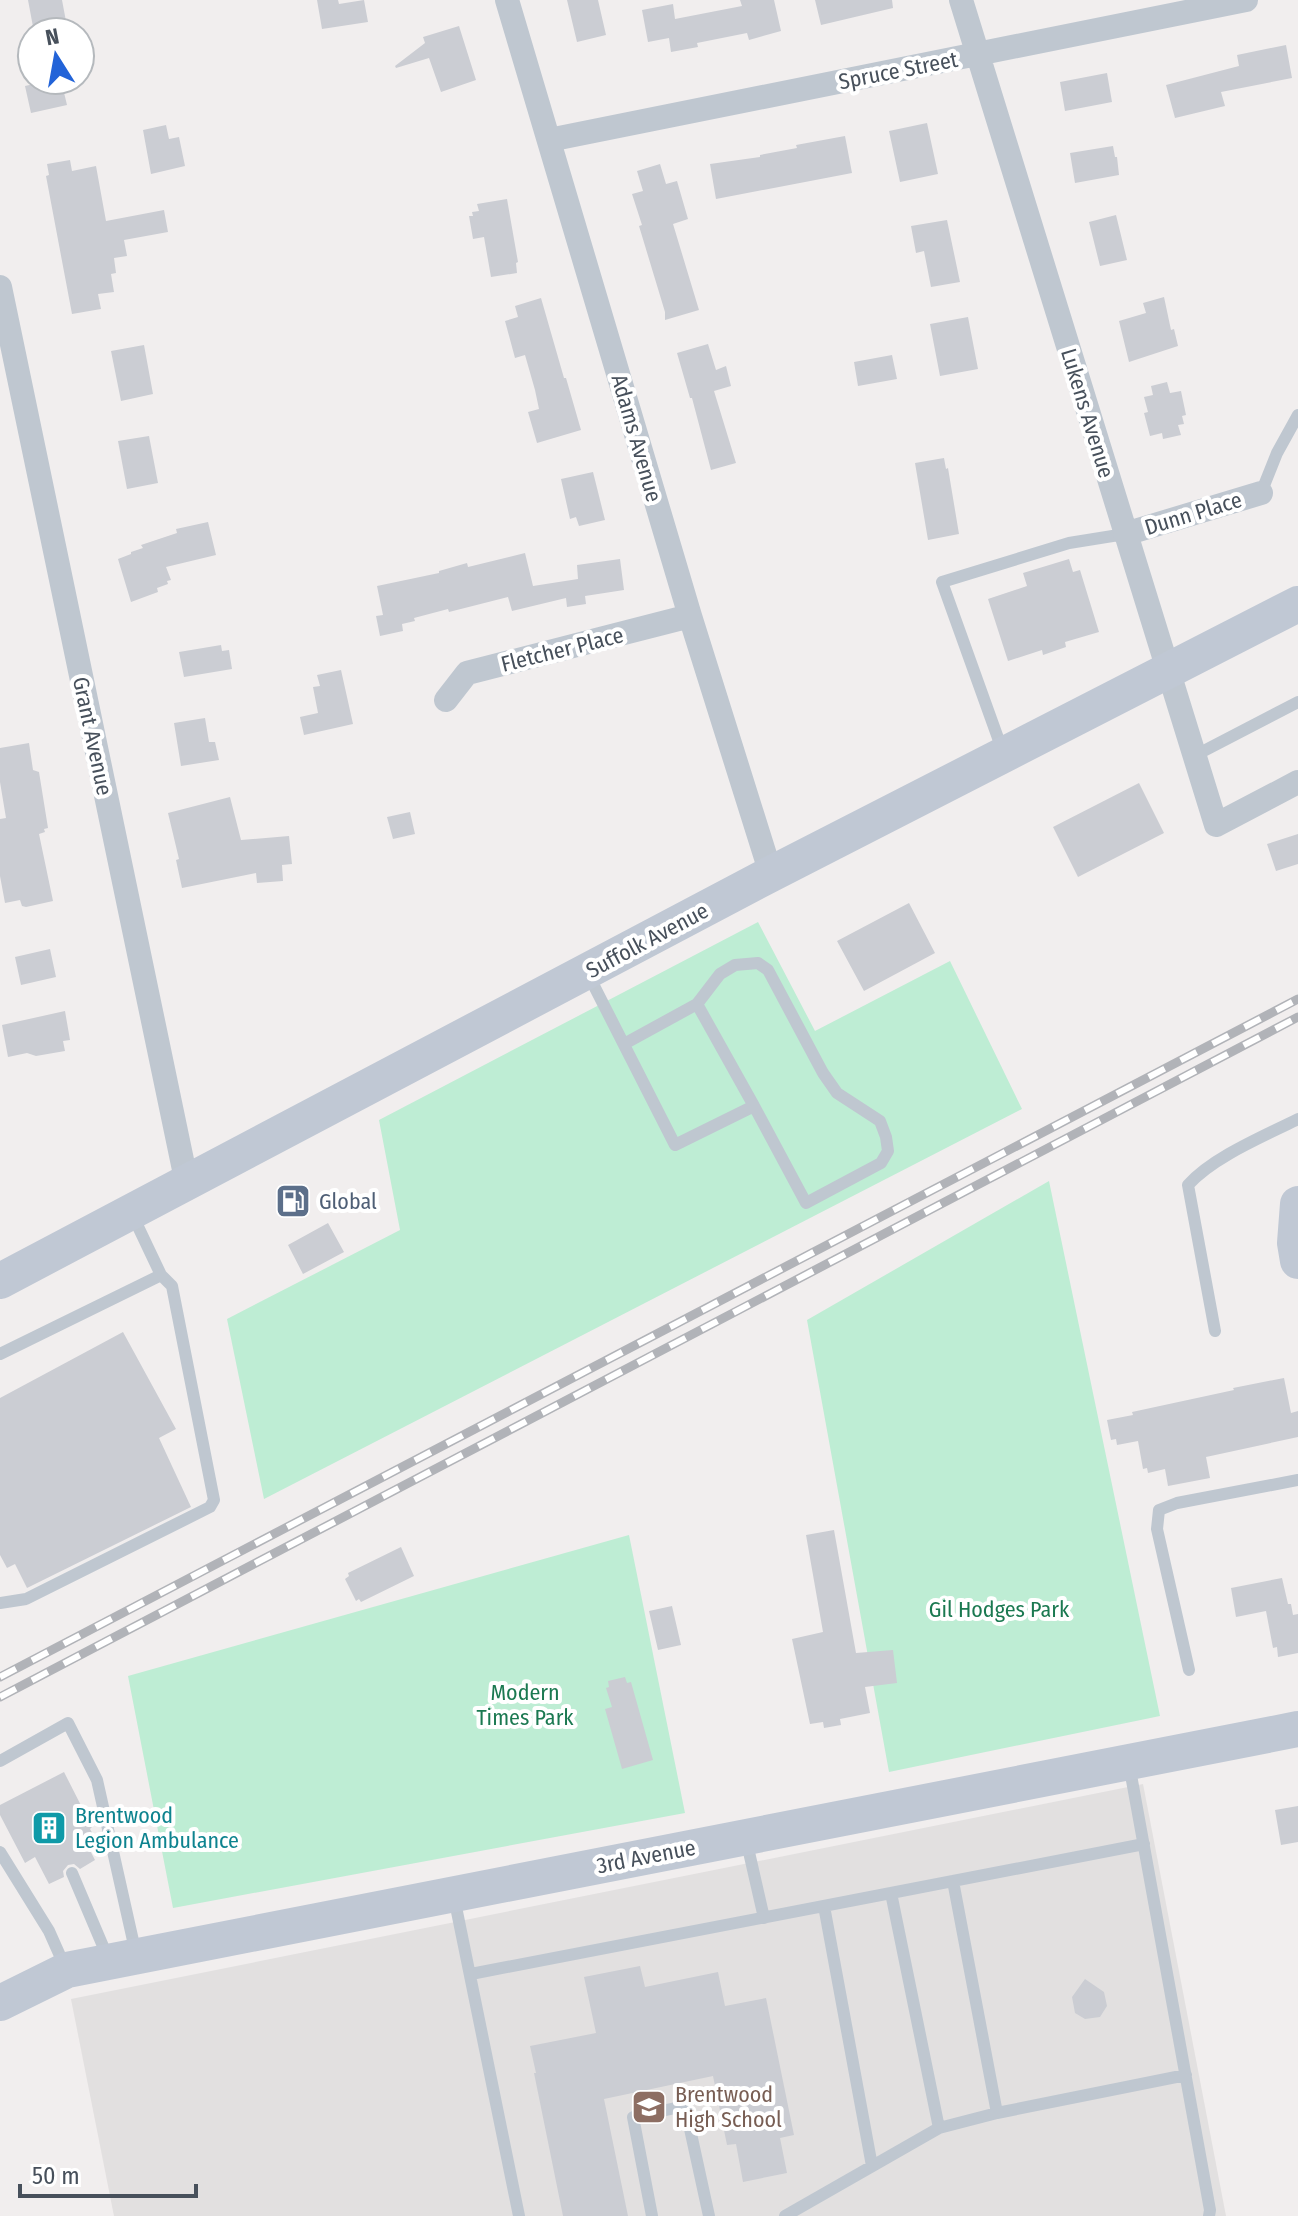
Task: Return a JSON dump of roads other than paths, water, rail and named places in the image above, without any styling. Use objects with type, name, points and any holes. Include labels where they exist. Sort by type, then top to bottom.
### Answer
[{"type":"main road","name":"Suffolk Avenue","points":[[0,1281],[771,874],[1298,604]]},
{"type":"main road","points":[[1298,1204],[1295,1243],[1298,1261]]},
{"type":"main road","name":"3rd Avenue","points":[[0,2003],[67,1970],[1298,1729]]},
{"type":"street","name":"Adams Avenue","points":[[507,0],[690,616],[771,874]]},
{"type":"street","name":"Lukens Avenue","points":[[961,0],[1216,825],[1298,782]]},
{"type":"street","name":"Spruce Street","points":[[549,140],[1246,0]]},
{"type":"street","name":"Grant Avenue","points":[[0,287],[187,1184]]},
{"type":"street","name":"Dunn Place","points":[[1125,534],[1261,493]]},
{"type":"street","name":"Fletcher Place","points":[[446,700],[467,673],[690,616]]},
{"type":"lane","points":[[1261,493],[1277,453],[1298,415]]},
{"type":"lane","points":[[1004,755],[942,582],[1069,543],[1125,534]]},
{"type":"lane","points":[[1194,756],[1298,702]]},
{"type":"lane","points":[[624,1044],[697,1004],[720,974],[735,965],[758,963],[768,970],[823,1073],[837,1093],[880,1121],[888,1151],[881,1163],[806,1203],[697,1004]]},
{"type":"lane","points":[[587,972],[675,1145],[754,1106]]},
{"type":"lane","points":[[1215,1331],[1188,1185],[1200,1172],[1298,1119]]},
{"type":"lane","points":[[0,1603],[26,1599],[210,1507],[214,1500],[172,1286],[161,1275],[132,1213]]},
{"type":"lane","points":[[0,1354],[161,1275]]},
{"type":"lane","points":[[1189,1670],[1157,1529],[1159,1510],[1177,1503],[1298,1480]]},
{"type":"lane","points":[[0,1761],[68,1723],[97,1780],[110,1832],[123,1959]]},
{"type":"lane","points":[[1128,1761],[1209,2216]]},
{"type":"lane","points":[[746,1836],[764,1918]]},
{"type":"lane","points":[[471,1974],[1144,1844]]},
{"type":"lane","points":[[0,1852],[49,1931],[67,1970]]},
{"type":"lane","points":[[72,1873],[123,1959]]},
{"type":"lane","points":[[953,1881],[997,2113]]},
{"type":"lane","points":[[891,1893],[939,2128]]},
{"type":"lane","points":[[453,1894],[519,2216]]},
{"type":"lane","points":[[824,1906],[872,2166]]},
{"type":"lane","points":[[785,2216],[939,2128],[997,2113],[1186,2075]]},
{"type":"lane","points":[[652,2216],[633,2117],[685,2106],[709,2216]]},
{"type":"railway","points":[[0,1677],[1298,999]]},
{"type":"railway","points":[[0,1697],[1298,1017]]},
{"type":"place","name":"Global","points":[[293,1201]]},
{"type":"place","name":"Brentwood Legion Ambulance","points":[[49,1828]]},
{"type":"place","name":"Brentwood High School","points":[[649,2107]]},
{"type":"park label","name":"Gil Hodges Park","points":[[999,1609]]},
{"type":"park label","name":"Modern Times Park","points":[[525,1704]]}]
